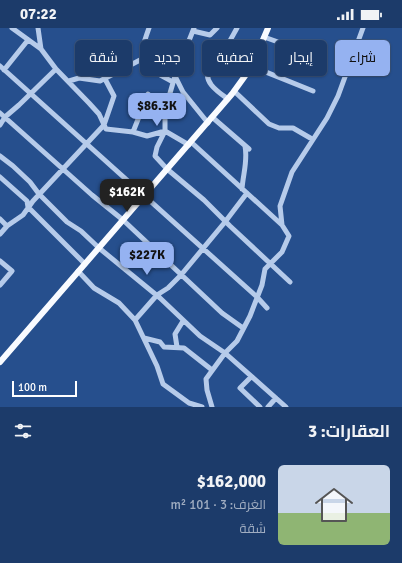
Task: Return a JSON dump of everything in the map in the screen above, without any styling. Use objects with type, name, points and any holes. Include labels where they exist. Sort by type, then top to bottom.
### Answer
[{"type":"main road","points":[[263,40],[268,28]]},
{"type":"main road","points":[[0,362],[208,123],[228,99],[244,76]]},
{"type":"street","points":[[12,28],[41,49],[56,69],[69,81],[98,114],[106,129],[133,132],[147,136],[165,131],[190,143],[282,224],[289,236],[282,252],[265,269],[262,285],[250,316],[237,341],[225,353],[206,379],[207,390],[212,407]]},
{"type":"street","points":[[21,28],[22,36]]},
{"type":"street","points":[[38,28],[41,49]]},
{"type":"street","points":[[145,40],[149,28]]},
{"type":"street","points":[[189,40],[193,30],[210,35],[217,28]]},
{"type":"street","points":[[228,99],[208,81],[207,73],[228,45],[237,28]]},
{"type":"street","points":[[282,224],[280,206],[292,172],[304,156],[312,140],[327,118],[338,96],[363,28]]},
{"type":"street","points":[[264,37],[275,41]]},
{"type":"street","points":[[28,40],[2,68],[268,308]]},
{"type":"street","points":[[69,81],[79,78],[100,81],[105,80],[140,60]]},
{"type":"street","points":[[2,115],[19,106],[56,69]]},
{"type":"street","points":[[267,72],[313,91]]},
{"type":"street","points":[[162,76],[173,82]]},
{"type":"street","points":[[175,76],[165,113],[165,131],[157,147],[155,156],[167,169],[204,200],[290,282]]},
{"type":"street","points":[[175,76],[183,92],[208,123]]},
{"type":"street","points":[[0,234],[7,226],[22,215],[39,194],[104,125],[114,96],[105,80]]},
{"type":"street","points":[[234,91],[269,124],[279,128],[293,128],[312,140]]},
{"type":"street","points":[[133,132],[148,94]]},
{"type":"street","points":[[0,125],[2,115]]},
{"type":"street","points":[[2,115],[92,195],[123,220],[222,313],[243,328]]},
{"type":"street","points":[[212,117],[247,147],[246,168],[243,175],[242,189]]},
{"type":"street","points":[[0,156],[30,182],[39,194],[67,222],[81,231],[99,248],[157,295],[200,336],[225,353],[286,407]]},
{"type":"street","points":[[0,177],[27,201],[28,207],[85,264]]},
{"type":"street","points":[[135,320],[157,295],[168,288],[181,275],[226,222],[247,193]]},
{"type":"street","points":[[0,219],[7,226]]},
{"type":"street","points":[[0,260],[12,271],[0,285]]},
{"type":"street","points":[[78,271],[94,288],[119,303],[135,320],[163,384],[189,403],[202,407]]},
{"type":"street","points":[[177,347],[175,334],[183,321]]},
{"type":"street","points":[[144,338],[160,342],[164,347],[184,348],[212,370]]},
{"type":"street","points":[[251,377],[240,388],[260,407]]},
{"type":"street","points":[[268,407],[276,398]]}]
